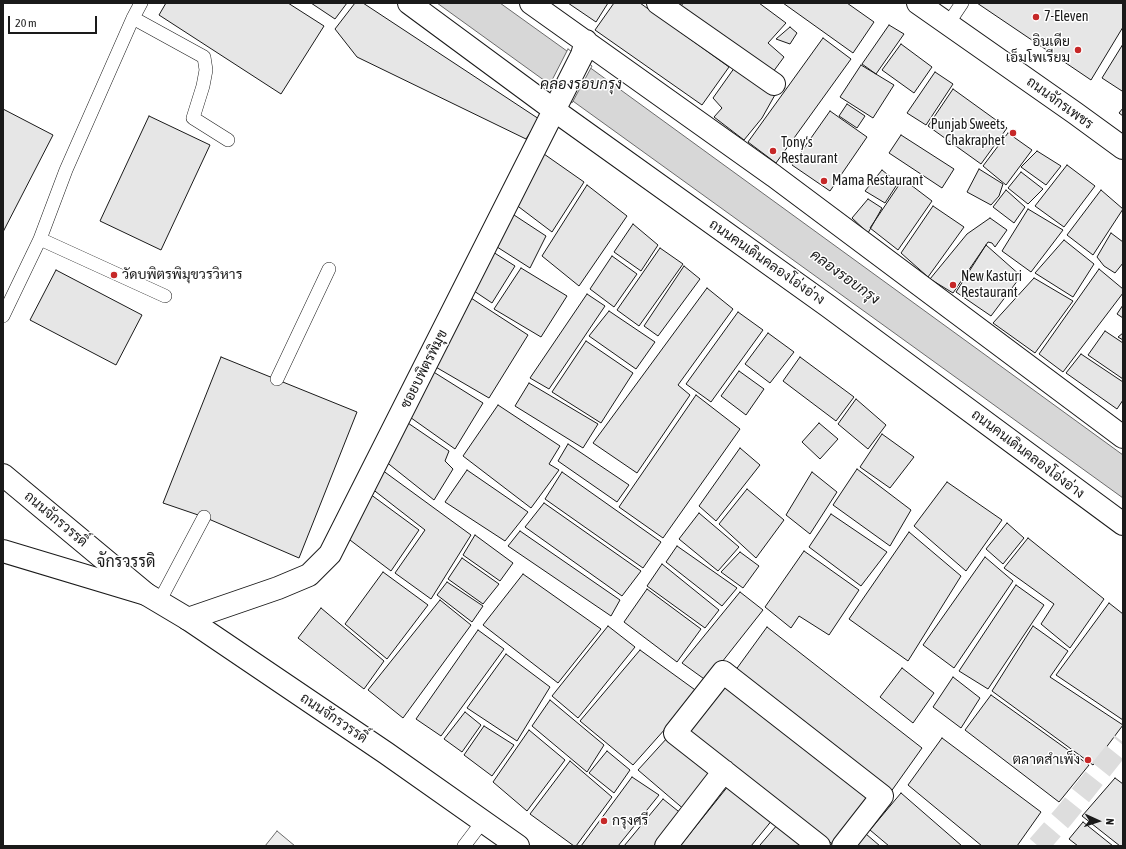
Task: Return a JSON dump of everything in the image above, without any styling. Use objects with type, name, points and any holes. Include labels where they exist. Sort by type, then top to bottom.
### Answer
[{"type":"street","name":"ถนนคนเดินคลองโอ่งอ่าง","points":[[409,3],[555,107],[828,306],[1123,524]]},
{"type":"street","points":[[531,3],[584,48],[774,176],[1123,437]]},
{"type":"street","points":[[658,3],[774,84]]},
{"type":"street","name":"ถนนจักรเพชร","points":[[918,3],[1123,148]]},
{"type":"street","name":"ซอยบพิตรพิมุข","points":[[188,619],[278,588],[309,574],[330,554],[584,48]]},
{"type":"street","name":"ถนนจักรวรรดิ์","points":[[3,475],[153,598],[188,619],[386,753],[518,846]]},
{"type":"street","name":"ถนนจักรวรรดิ์","points":[[3,551],[153,598]]},
{"type":"street","points":[[819,846],[675,733],[723,672],[882,796],[843,846]]},
{"type":"street","points":[[666,846],[724,771]]},
{"type":"lane","points":[[3,316],[40,239],[66,170],[141,3]]},
{"type":"lane","points":[[948,24],[962,3]]},
{"type":"lane","points":[[133,18],[204,57],[206,70],[203,86],[193,118],[228,140]]},
{"type":"lane","points":[[40,239],[165,296]]},
{"type":"lane","points":[[277,379],[329,268]]},
{"type":"lane","points":[[153,598],[204,517]]},
{"type":"lane","points":[[464,846],[483,821]]},
{"type":"shaded area","points":[[277,831],[295,846],[265,846]]},
{"type":"water","name":"คลองรอบกรุง","points":[[437,3],[500,3],[585,64],[1123,455],[1123,498]]},
{"type":"pier","points":[[568,49],[592,66],[572,103],[549,86]]},
{"type":"building","points":[[166,3],[288,3],[324,26],[281,94],[159,15]]},
{"type":"building","points":[[311,3],[347,3],[335,19]]},
{"type":"building","points":[[355,3],[363,3],[539,119],[526,139],[357,57],[335,29]]},
{"type":"building","points":[[568,3],[608,3],[596,22]]},
{"type":"building","points":[[614,3],[640,3],[729,67],[702,105],[595,30]]},
{"type":"building","points":[[683,3],[759,3],[786,23],[768,43],[784,57],[773,72],[680,8]]},
{"type":"building","points":[[783,3],[847,3],[874,22],[853,53]]},
{"type":"building","name":"อินเดีย เอ็มโพเรียม","points":[[977,3],[1123,3],[1123,27],[1091,80]]},
{"type":"building","points":[[889,25],[904,34],[876,74],[862,64]]},
{"type":"building","points":[[790,27],[797,33],[790,44],[776,39]]},
{"type":"building","points":[[823,38],[851,59],[776,163],[748,142]]},
{"type":"building","points":[[901,44],[932,67],[914,93],[882,70]]},
{"type":"building","points":[[1123,44],[1123,90],[1122,91],[1102,78]]},
{"type":"building","points":[[861,65],[894,85],[873,118],[840,97]]},
{"type":"building","points":[[735,67],[776,93],[762,118],[744,140],[714,117],[722,108],[713,98]]},
{"type":"building","points":[[935,72],[953,84],[926,125],[907,113]]},
{"type":"building","points":[[953,89],[1007,128],[981,164],[928,126]]},
{"type":"building","points":[[847,104],[865,116],[857,128],[839,116]]},
{"type":"building","points":[[1123,108],[1123,116],[1119,113]]},
{"type":"building","points":[[3,109],[53,135],[3,232]]},
{"type":"building","points":[[830,111],[867,137],[830,191],[792,165]]},
{"type":"building","points":[[149,116],[210,145],[161,250],[100,221]]},
{"type":"building","points":[[1008,133],[1032,150],[1006,185],[983,166]]},
{"type":"building","points":[[901,135],[954,169],[942,188],[889,153]]},
{"type":"building","points":[[1037,151],[1061,166],[1046,185],[1021,167]]},
{"type":"building","points":[[544,154],[584,182],[552,232],[515,204]]},
{"type":"building","points":[[1067,165],[1095,186],[1064,227],[1035,206]]},
{"type":"building","points":[[979,169],[1003,184],[999,196],[991,205],[967,192]]},
{"type":"building","points":[[882,170],[898,183],[885,203],[865,191]]},
{"type":"building","points":[[1021,172],[1043,189],[1028,204],[1008,188]]},
{"type":"building","points":[[903,179],[932,201],[898,250],[870,228]]},
{"type":"building","points":[[587,185],[627,216],[579,286],[542,256]]},
{"type":"building","points":[[1006,190],[1025,207],[1014,223],[993,207]]},
{"type":"building","points":[[1101,190],[1123,209],[1093,255],[1067,235]]},
{"type":"building","points":[[868,199],[882,208],[868,233],[852,218]]},
{"type":"building","points":[[933,206],[964,227],[928,277],[901,253]]},
{"type":"building","points":[[1028,209],[1063,230],[1031,272],[1002,251]]},
{"type":"building","points":[[511,213],[546,236],[530,268],[494,245]]},
{"type":"building","points":[[990,218],[1007,230],[995,247],[992,243],[988,242],[953,293],[930,279],[967,234]]},
{"type":"building","points":[[633,224],[658,245],[641,271],[614,252]]},
{"type":"building","points":[[1111,233],[1123,242],[1123,263],[1115,273],[1104,266],[1097,257]]},
{"type":"building","points":[[1064,240],[1094,264],[1073,297],[1035,273]]},
{"type":"building","points":[[986,245],[1021,276],[991,316],[956,292]]},
{"type":"building","points":[[660,248],[683,264],[639,326],[617,310]]},
{"type":"building","points":[[493,252],[515,266],[492,303],[471,289]]},
{"type":"building","points":[[612,256],[637,274],[614,307],[590,289]]},
{"type":"building","points":[[684,266],[700,279],[658,336],[644,326]]},
{"type":"building","points":[[521,268],[567,296],[541,337],[494,309]]},
{"type":"building","points":[[1099,269],[1123,289],[1123,293],[1063,372],[1039,354]]},
{"type":"building","points":[[56,270],[142,315],[116,365],[30,320]]},
{"type":"building","points":[[1034,278],[1073,301],[1035,353],[993,323]]},
{"type":"building","points":[[707,288],[733,309],[678,385],[690,395],[637,473],[593,443]]},
{"type":"building","points":[[587,294],[605,306],[549,389],[530,378]]},
{"type":"building","points":[[471,298],[528,335],[489,398],[434,366]]},
{"type":"building","points":[[1123,305],[1123,318],[1117,314]]},
{"type":"building","points":[[609,311],[655,342],[636,369],[589,336]]},
{"type":"building","points":[[738,312],[763,330],[711,402],[686,384]]},
{"type":"building","points":[[1105,331],[1123,343],[1123,379],[1088,355]]},
{"type":"building","points":[[768,333],[794,352],[770,383],[745,364]]},
{"type":"building","points":[[1123,333],[1123,340],[1118,337]]},
{"type":"building","points":[[586,341],[633,373],[601,423],[552,392]]},
{"type":"building","points":[[1081,354],[1123,382],[1123,400],[1117,409],[1066,373]]},
{"type":"building","points":[[221,357],[357,412],[299,558],[204,517],[163,503]]},
{"type":"building","points":[[800,357],[854,397],[836,421],[783,381]]},
{"type":"building","points":[[432,371],[483,403],[455,449],[407,415]]},
{"type":"building","points":[[739,371],[764,389],[746,415],[721,396]]},
{"type":"building","points":[[529,383],[598,424],[583,448],[515,406]]},
{"type":"building","points":[[696,395],[740,429],[663,538],[619,507]]},
{"type":"building","points":[[856,399],[886,425],[868,449],[838,424]]},
{"type":"building","points":[[498,405],[560,446],[549,464],[559,470],[531,508],[463,456]]},
{"type":"building","points":[[405,421],[449,451],[445,461],[453,469],[434,500],[385,461]]},
{"type":"building","points":[[819,423],[838,439],[820,459],[802,442]]},
{"type":"building","points":[[882,434],[914,457],[890,488],[860,467]]},
{"type":"building","points":[[568,444],[629,485],[617,502],[558,461]]},
{"type":"building","points":[[740,448],[760,465],[716,521],[699,506]]},
{"type":"building","points":[[857,469],[911,510],[890,546],[833,505]]},
{"type":"building","points":[[382,470],[471,535],[431,599],[395,573],[425,530],[371,488]]},
{"type":"building","points":[[467,470],[528,512],[505,541],[445,502]]},
{"type":"building","points":[[562,472],[661,542],[643,568],[545,499]]},
{"type":"building","points":[[812,472],[837,492],[810,534],[786,515]]},
{"type":"building","points":[[947,482],[1002,520],[966,571],[914,526]]},
{"type":"building","points":[[747,489],[784,520],[756,558],[719,524]]},
{"type":"building","points":[[370,494],[419,530],[391,571],[346,537]]},
{"type":"building","points":[[544,503],[641,571],[622,596],[525,527]]},
{"type":"building","points":[[699,513],[739,547],[718,571],[679,539]]},
{"type":"building","points":[[831,514],[887,552],[861,586],[809,547]]},
{"type":"building","points":[[1007,523],[1024,538],[1003,564],[986,549]]},
{"type":"building","points":[[520,531],[620,600],[611,616],[508,546]]},
{"type":"building","points":[[909,532],[961,576],[908,661],[849,619]]},
{"type":"building","points":[[475,535],[513,563],[500,581],[463,555]]},
{"type":"building","points":[[1028,538],[1104,599],[1070,648],[1041,624],[1054,604],[1004,568]]},
{"type":"building","points":[[677,546],[737,588],[722,606],[666,562]]},
{"type":"building","points":[[804,551],[859,590],[829,635],[799,616],[791,628],[765,607]]},
{"type":"building","points":[[740,552],[759,566],[743,588],[721,572]]},
{"type":"building","points":[[985,557],[1013,581],[954,668],[923,645]]},
{"type":"building","points":[[462,558],[499,584],[483,604],[448,579]]},
{"type":"building","points":[[662,564],[719,610],[705,628],[647,586]]},
{"type":"building","points":[[383,572],[428,605],[387,659],[345,624]]},
{"type":"building","points":[[523,574],[601,629],[558,683],[483,625]]},
{"type":"building","points":[[447,582],[483,606],[472,622],[437,595]]},
{"type":"building","points":[[1016,585],[1044,605],[988,689],[959,671]]},
{"type":"building","points":[[647,589],[701,629],[677,662],[624,622]]},
{"type":"building","points":[[740,592],[763,610],[707,681],[682,663]]},
{"type":"building","points":[[440,600],[471,625],[403,718],[368,690]]},
{"type":"building","points":[[1109,603],[1123,614],[1123,720],[1056,675]]},
{"type":"building","points":[[321,608],[384,661],[364,689],[298,638]]},
{"type":"building","points":[[608,626],[635,647],[578,718],[552,696]]},
{"type":"building","points":[[1033,626],[1068,651],[1050,677],[1123,725],[1093,765],[992,691]]},
{"type":"building","points":[[767,627],[922,748],[890,793],[735,671]]},
{"type":"building","points":[[478,630],[504,649],[441,736],[416,719]]},
{"type":"building","points":[[640,650],[698,692],[633,765],[580,721]]},
{"type":"building","points":[[506,654],[550,687],[517,741],[467,708]]},
{"type":"building","points":[[902,668],[934,693],[913,723],[880,697]]},
{"type":"building","points":[[953,677],[980,698],[961,728],[933,707]]},
{"type":"building","points":[[726,680],[870,796],[835,846],[686,730]]},
{"type":"building","points":[[991,695],[1089,765],[1059,802],[965,730]]},
{"type":"building","points":[[550,700],[604,745],[587,772],[532,726]]},
{"type":"building","points":[[465,712],[481,725],[462,752],[444,739]]},
{"type":"building","points":[[484,726],[514,745],[492,776],[464,755]]},
{"type":"building","points":[[529,730],[565,760],[527,811],[493,782]]},
{"type":"building","points":[[668,737],[714,774],[686,811],[638,770]]},
{"type":"building","points":[[942,738],[1041,812],[1017,846],[982,846],[908,785]]},
{"type":"building","points":[[607,751],[630,770],[614,793],[589,773]]},
{"type":"building","points":[[570,761],[612,797],[576,846],[530,814]]},
{"type":"building","points":[[632,777],[659,795],[618,846],[581,846]]},
{"type":"building","points":[[1115,778],[1123,784],[1123,846],[1120,846],[1082,816]]},
{"type":"building","points":[[729,785],[773,819],[751,846],[680,846]]},
{"type":"building","points":[[901,793],[962,846],[889,846],[870,830]]},
{"type":"building","points":[[663,799],[683,815],[659,846],[624,846]]},
{"type":"building","points":[[1083,822],[1113,846],[1078,846],[1069,839]]},
{"type":"building","points":[[778,824],[804,846],[761,846],[760,845]]},
{"type":"building","points":[[866,834],[880,846],[856,846]]},
{"type":"tunnel","points":[[1038,846],[1123,742]]},
{"type":"place","name":"7-Eleven","points":[[1036,17]]},
{"type":"place","name":"อินเดีย เอ็มโพเรียม","points":[[1078,50]]},
{"type":"place","name":"Punjab Sweets Chakraphet","points":[[1013,133]]},
{"type":"place","name":"Tony‘s Restaurant","points":[[773,151]]},
{"type":"place","name":"Mama Restaurant","points":[[824,181]]},
{"type":"place","name":"วัดบพิตรพิมุขวรวิหาร","points":[[114,275]]},
{"type":"place","name":"New Kasturi Restaurant","points":[[953,285]]},
{"type":"place","name":"ตลาดสำเพ็ง","points":[[1088,760]]},
{"type":"place","name":"กรุงศรี","points":[[604,821]]},
{"type":"district","name":"จักรวรรดิ","points":[[126,562]]}]
